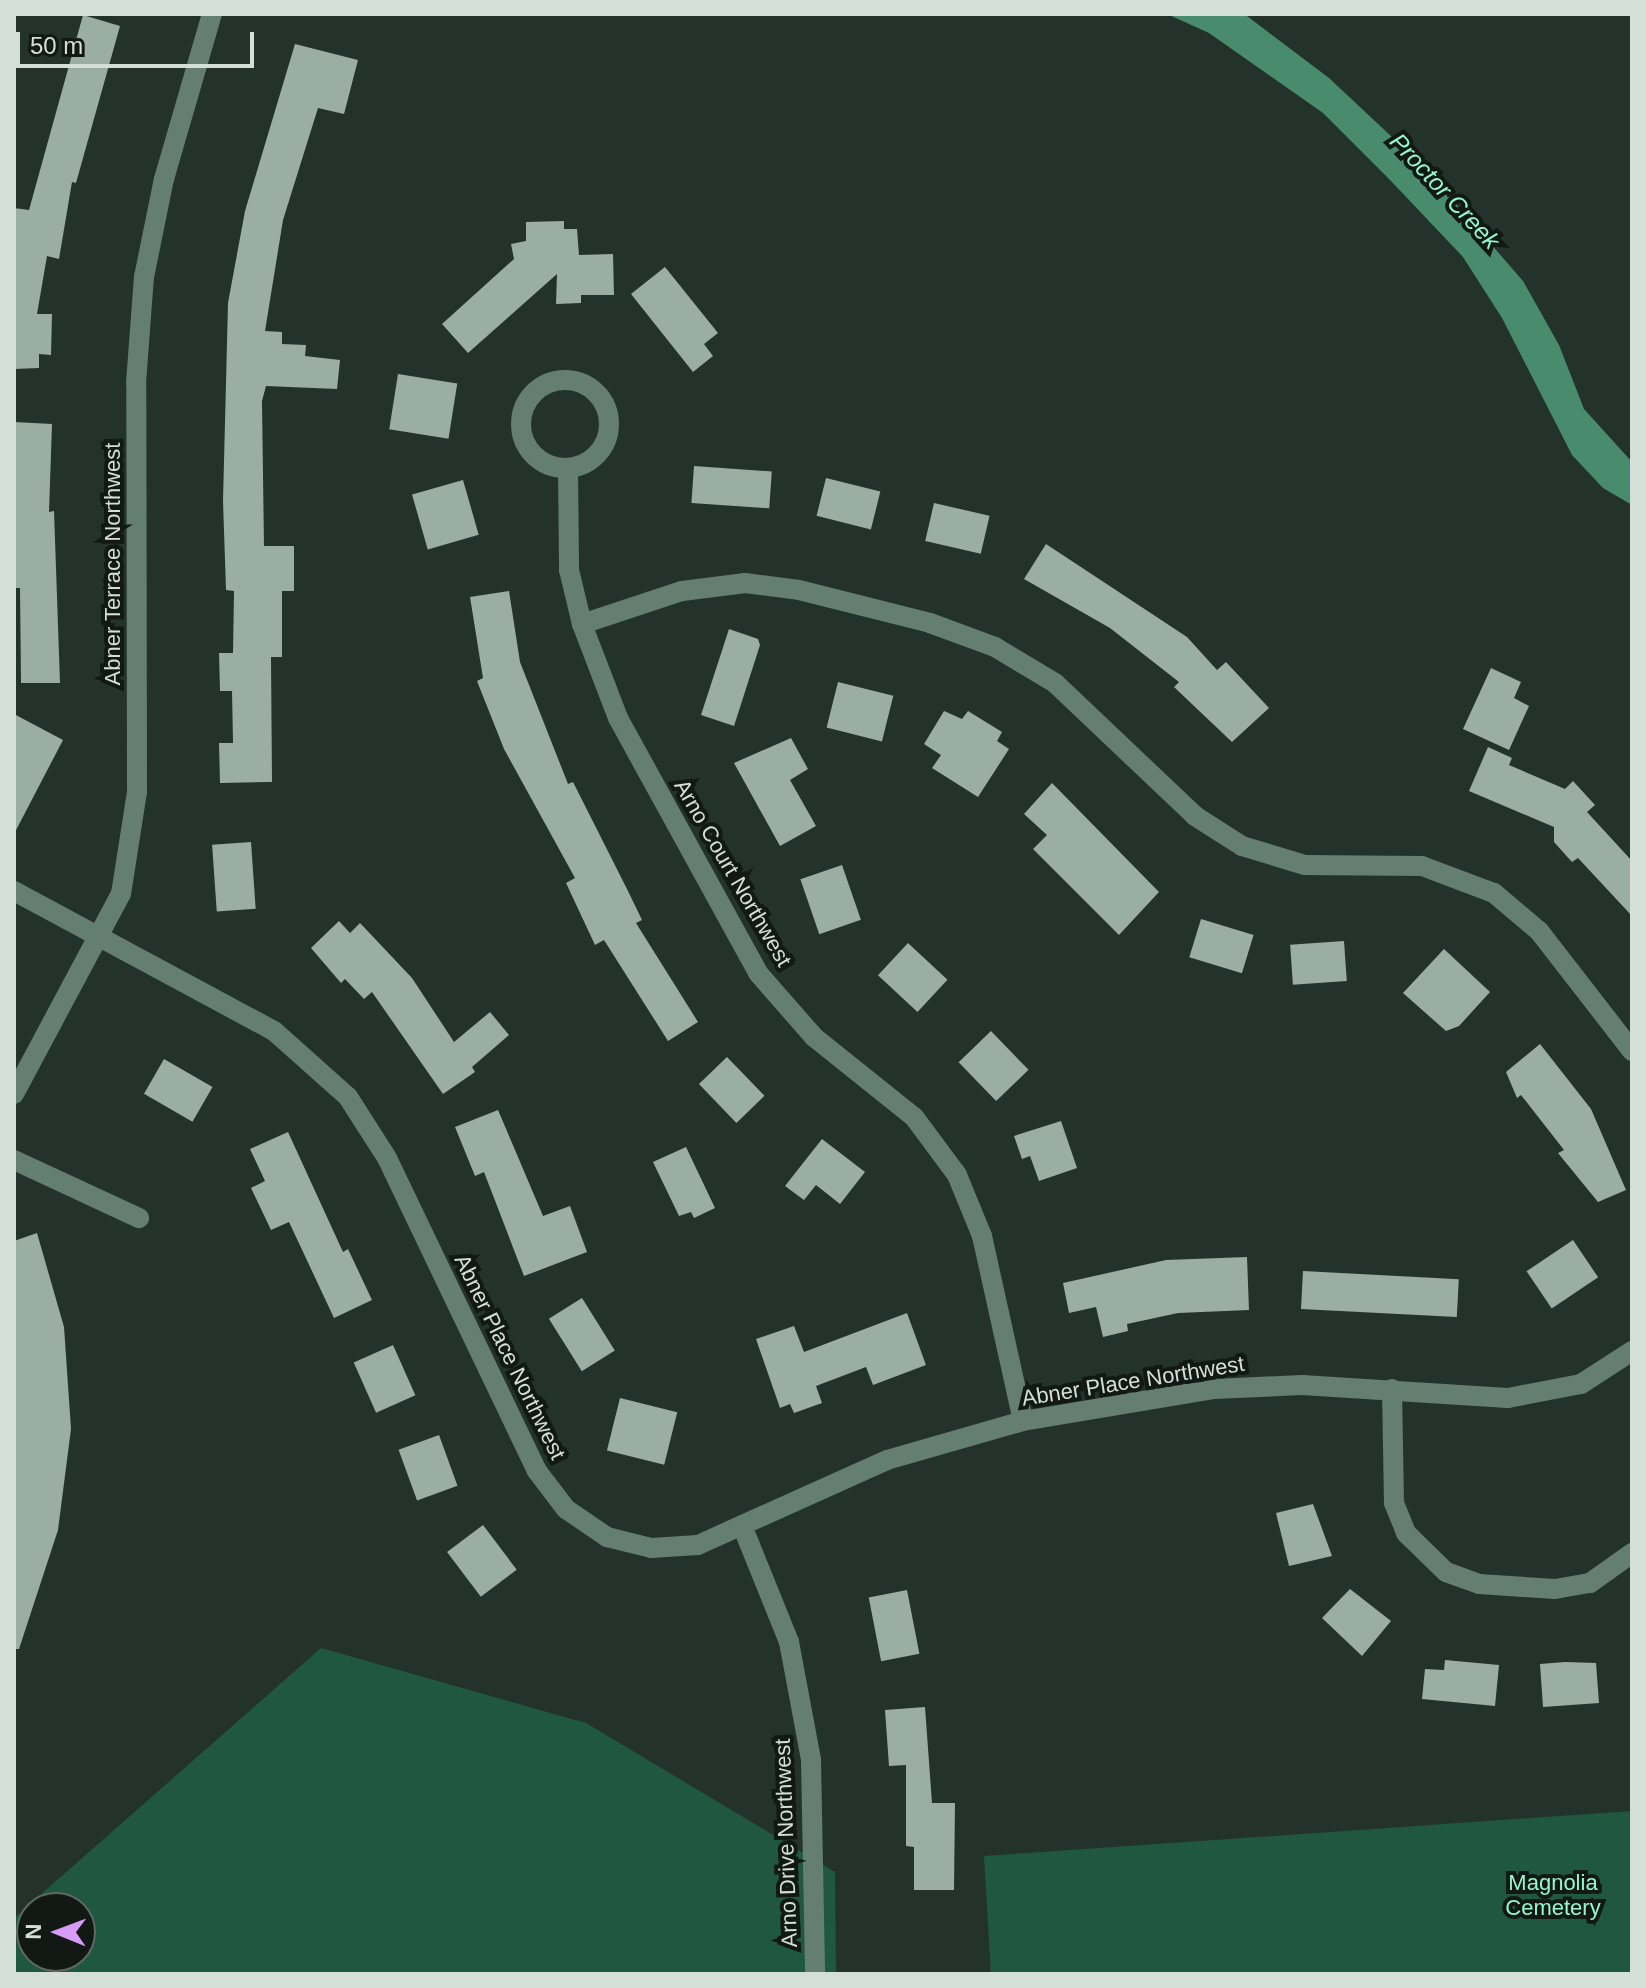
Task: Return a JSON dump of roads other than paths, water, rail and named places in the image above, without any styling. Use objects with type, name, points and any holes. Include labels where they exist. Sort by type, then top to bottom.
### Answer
[{"type":"street","name":"Abner Terrace Northwest","points":[[14,1094],[96,935],[121,894],[137,792],[136,383],[144,277],[164,179],[212,14]]},
{"type":"street","points":[[564,380],[592,389],[602,401],[609,430],[595,457],[568,469],[553,467],[530,452],[521,426],[528,399],[538,389],[564,380]]},
{"type":"street","name":"Arno Court Northwest","points":[[568,469],[569,570],[582,624],[618,718],[758,973],[814,1037],[914,1117],[957,1175],[982,1236],[1023,1421]]},
{"type":"street","points":[[582,624],[682,591],[745,583],[799,590],[916,619],[995,647],[1055,683],[1098,718],[1195,816],[1242,846],[1305,865],[1422,866],[1494,893],[1539,931],[1632,1051]]},
{"type":"street","name":"Abner Place Northwest","points":[[14,891],[274,1031],[348,1097],[387,1158],[537,1471],[566,1509],[607,1537],[651,1548],[698,1545],[743,1528],[887,1460],[1023,1421],[1214,1389],[1392,1389],[1508,1398],[1581,1384],[1632,1351]]},
{"type":"street","points":[[14,1160],[139,1218]]},
{"type":"street","points":[[1392,1389],[1394,1503],[1406,1533],[1446,1572],[1479,1584],[1555,1589],[1590,1583],[1632,1553]]},
{"type":"street","name":"Arno Drive Northwest","points":[[743,1528],[789,1642],[811,1760],[815,1974]]},
{"type":"water label","name":"Proctor Creek","points":[[1445,191]]},
{"type":"park label","name":"Magnolia Cemetery","points":[[1553,1894]]}]
